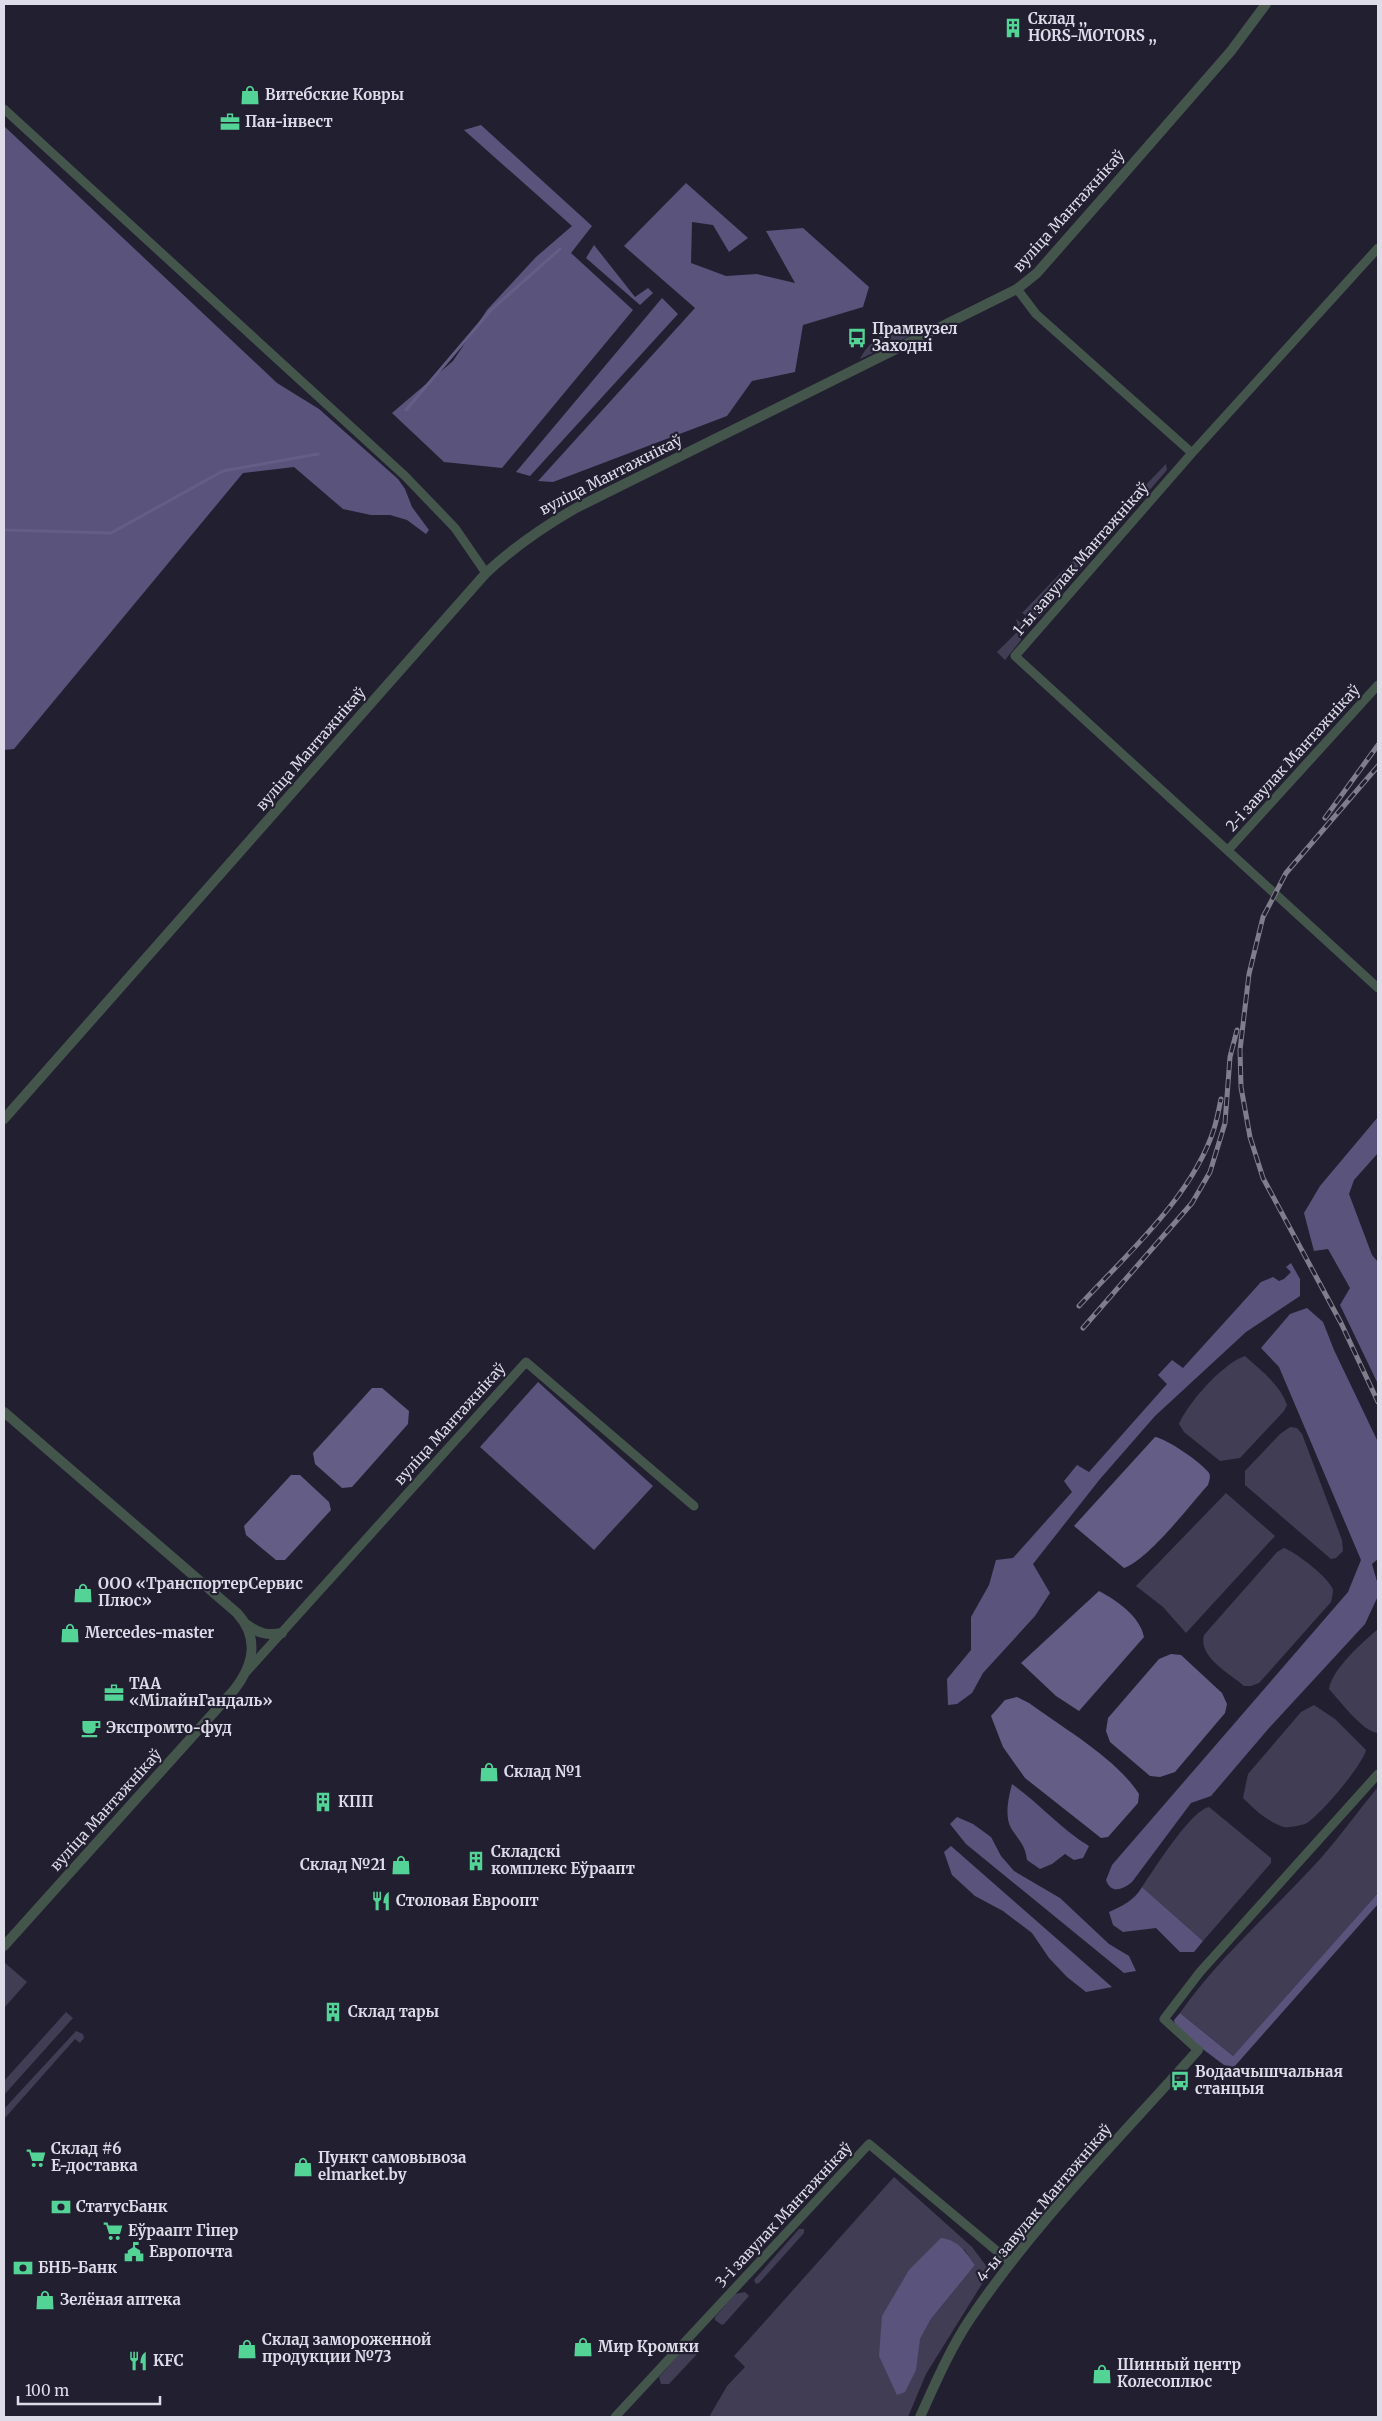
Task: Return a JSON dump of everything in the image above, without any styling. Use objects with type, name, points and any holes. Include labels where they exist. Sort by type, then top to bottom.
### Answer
[{"type":"street","name":"вуліца Мантажнікаў","points":[[4,1119],[486,573],[530,536],[576,508],[1018,289],[1037,273],[1109,191],[1231,50],[1266,4]]},
{"type":"street","points":[[4,109],[405,476],[455,528],[486,573]]},
{"type":"street","name":"1-ы завулак Мантажнікаў","points":[[1378,248],[1192,453],[1014,656],[1229,849],[1378,988]]},
{"type":"street","points":[[1018,289],[1036,314],[1192,453]]},
{"type":"street","name":"2-і завулак Мантажнікаў","points":[[1229,849],[1378,685]]},
{"type":"street","name":"вуліца Мантажнікаў","points":[[4,1946],[229,1695],[247,1671],[526,1362],[694,1506]]},
{"type":"street","points":[[4,1412],[237,1614],[246,1624],[266,1634],[282,1633]]},
{"type":"street","name":"вуліца Мантажнікаў","points":[[246,1624],[252,1646],[247,1671]]},
{"type":"street","points":[[1198,2050],[1164,2019],[1200,1972],[1378,1774]]},
{"type":"street","name":"4-ы завулак Мантажнікаў","points":[[920,2417],[969,2321],[1010,2262],[1103,2153],[1198,2050]]},
{"type":"street","name":"3-і завулак Мантажнікаў","points":[[616,2417],[869,2144],[1010,2262]]},
{"type":"shaded area","points":[[481,125],[592,226],[571,253],[633,310],[502,468],[444,462],[392,413],[453,361],[487,310],[536,257],[572,226],[464,130]]},
{"type":"shaded area","points":[[4,126],[277,383],[319,409],[398,479],[405,489],[412,507],[429,530],[426,534],[407,520],[390,515],[371,515],[343,509],[294,467],[243,473],[14,749],[4,750]]},
{"type":"shaded area","points":[[686,183],[748,238],[729,252],[713,225],[692,222],[691,263],[726,276],[757,274],[795,283],[766,231],[803,228],[869,287],[863,307],[803,325],[795,372],[752,381],[727,416],[553,482],[538,481],[695,308],[624,246]]},
{"type":"shaded area","points":[[594,245],[635,297],[648,288],[653,293],[640,305],[586,258]]},
{"type":"shaded area","points":[[662,298],[678,314],[530,476],[516,472]]},
{"type":"shaded area","points":[[910,324],[913,331],[910,336],[860,359],[874,341],[888,331]]},
{"type":"shaded area","points":[[1166,464],[1167,470],[1041,616],[1032,619],[1022,613]]},
{"type":"shaded area","points":[[1016,619],[1021,623],[1021,640],[1005,660],[997,652],[1019,630]]},
{"type":"shaded area","points":[[1378,1117],[1378,1153],[1354,1180],[1349,1194],[1372,1255],[1378,1262],[1378,1384],[1340,1305],[1350,1288],[1328,1249],[1314,1251],[1304,1213],[1320,1186]]},
{"type":"shaded area","points":[[1291,1263],[1300,1279],[1300,1296],[1246,1332],[1155,1416],[1100,1479],[1033,1564],[1050,1593],[1035,1616],[983,1673],[972,1693],[957,1704],[948,1705],[947,1679],[971,1650],[971,1617],[989,1585],[996,1560],[1013,1558],[1072,1492],[1064,1481],[1077,1465],[1089,1472],[1167,1384],[1158,1375],[1172,1360],[1183,1368],[1261,1282],[1273,1277],[1279,1281],[1284,1279],[1291,1272],[1286,1267]]},
{"type":"shaded area","points":[[1307,1308],[1323,1322],[1334,1350],[1378,1442],[1378,1559],[1372,1564],[1378,1585],[1378,1596],[1365,1624],[1269,1728],[1211,1796],[1191,1803],[1132,1882],[1121,1889],[1114,1889],[1106,1880],[1112,1865],[1348,1592],[1361,1560],[1279,1367],[1261,1348],[1290,1314]]},
{"type":"shaded area","points":[[1245,1356],[1275,1384],[1287,1405],[1284,1411],[1240,1458],[1220,1461],[1184,1432],[1179,1424],[1190,1406],[1207,1385],[1236,1360]]},
{"type":"shaded area","points":[[538,1382],[653,1486],[594,1550],[480,1447]]},
{"type":"shaded area","points":[[372,1388],[382,1388],[409,1411],[408,1424],[352,1487],[342,1488],[315,1464],[313,1453]]},
{"type":"shaded area","points":[[1290,1427],[1297,1428],[1302,1434],[1342,1540],[1343,1551],[1336,1558],[1331,1559],[1245,1485],[1245,1471],[1280,1434]]},
{"type":"shaded area","points":[[1155,1437],[1175,1446],[1205,1468],[1210,1476],[1208,1485],[1157,1543],[1134,1563],[1124,1568],[1074,1526]]},
{"type":"shaded area","points":[[291,1475],[300,1475],[329,1502],[331,1510],[285,1560],[276,1560],[246,1535],[244,1526]]},
{"type":"shaded area","points":[[1226,1493],[1275,1536],[1186,1633],[1163,1607],[1136,1586]]},
{"type":"shaded area","points":[[1284,1548],[1304,1560],[1326,1579],[1333,1590],[1331,1602],[1259,1683],[1244,1686],[1210,1657],[1203,1643],[1204,1635],[1277,1552]]},
{"type":"shaded area","points":[[1099,1591],[1120,1604],[1138,1622],[1144,1637],[1079,1711],[1056,1696],[1021,1663]]},
{"type":"shaded area","points":[[1378,1629],[1378,1733],[1359,1722],[1329,1689],[1331,1681],[1342,1665]]},
{"type":"shaded area","points":[[1171,1654],[1181,1655],[1222,1693],[1227,1704],[1225,1713],[1175,1772],[1160,1777],[1150,1776],[1110,1742],[1106,1731],[1108,1718],[1159,1659]]},
{"type":"shaded area","points":[[1017,1697],[1029,1703],[1103,1756],[1129,1781],[1139,1794],[1138,1803],[1108,1837],[1101,1838],[1025,1778],[1003,1747],[991,1716],[1005,1700]]},
{"type":"shaded area","points":[[1314,1705],[1335,1719],[1366,1750],[1349,1778],[1313,1818],[1302,1825],[1284,1827],[1267,1819],[1243,1798],[1248,1774],[1301,1712]]},
{"type":"shaded area","points":[[1012,1784],[1069,1832],[1089,1846],[1083,1858],[1074,1860],[1065,1854],[1052,1864],[1040,1869],[1027,1860],[1023,1846],[1011,1828],[1008,1818]]},
{"type":"shaded area","points":[[1378,1787],[1378,1893],[1233,2056],[1180,2013],[1230,1952],[1321,1858]]},
{"type":"shaded area","points":[[1209,1807],[1271,1858],[1271,1863],[1203,1941],[1142,1887],[1163,1855],[1192,1819]]},
{"type":"shaded area","points":[[957,1817],[973,1824],[991,1837],[1001,1856],[1014,1871],[1060,1898],[1109,1944],[1129,1956],[1136,1971],[1124,1973],[966,1844],[950,1824]]},
{"type":"shaded area","points":[[951,1846],[1112,1987],[1086,1992],[1067,1977],[1049,1958],[1032,1933],[1003,1911],[975,1896],[952,1875],[944,1852]]},
{"type":"shaded area","points":[[1142,1887],[1203,1941],[1194,1952],[1180,1952],[1156,1928],[1123,1932],[1113,1925],[1109,1912],[1132,1899]]},
{"type":"shaded area","points":[[1378,1893],[1378,1904],[1234,2067],[1224,2065],[1176,2029],[1174,2020],[1180,2013],[1233,2056]]},
{"type":"shaded area","points":[[4,1962],[27,1982],[4,2008]]},
{"type":"shaded area","points":[[66,2012],[73,2018],[4,2095],[4,2081]]},
{"type":"shaded area","points":[[76,2031],[83,2034],[84,2038],[80,2043],[75,2039],[4,2119],[4,2109]]},
{"type":"shaded area","points":[[894,2177],[972,2247],[987,2267],[985,2279],[926,2374],[908,2417],[709,2417],[727,2386],[745,2367],[734,2356]],"holes":[[[964,2249],[975,2265],[931,2319],[920,2339]]]},
{"type":"shaded area","points":[[799,2229],[804,2229],[804,2233],[756,2284],[754,2280]]},
{"type":"shaded area","points":[[941,2238],[957,2244],[965,2251],[975,2265],[931,2319],[920,2339],[916,2370],[905,2392],[897,2395],[879,2356],[882,2316],[909,2270]]},
{"type":"shaded area","points":[[745,2292],[749,2296],[724,2324],[722,2325],[715,2320],[715,2317],[735,2294]]},
{"type":"shaded area","points":[[689,2343],[697,2346],[699,2352],[669,2384],[661,2384],[659,2377]]},
{"type":"waterway","points":[[406,410],[491,310],[560,249]]},
{"type":"waterway","points":[[4,530],[111,533],[223,471],[318,454]]},
{"type":"railway","points":[[1325,818],[1378,745]]},
{"type":"railway","points":[[1378,766],[1286,873],[1263,917],[1249,974],[1240,1050],[1241,1087],[1250,1137],[1263,1178],[1341,1323],[1378,1402]]},
{"type":"railway","points":[[1083,1328],[1192,1203],[1210,1172],[1225,1123],[1230,1057],[1237,1030]]},
{"type":"railway","points":[[1079,1306],[1137,1246],[1174,1201],[1190,1178],[1204,1154],[1214,1129],[1221,1099]]},
{"type":"place","name":"Склад ,, HORS-MOTORS ,,","points":[[1013,28]]},
{"type":"place","name":"Витебские Ковры","points":[[250,95]]},
{"type":"place","name":"Пан-інвест","points":[[230,122]]},
{"type":"place","name":"Прамвузел Заходні","points":[[857,338]]},
{"type":"place","name":"ООО «ТранспортерСервис Плюс»","points":[[83,1593]]},
{"type":"place","name":"Mercedes-master","points":[[70,1633]]},
{"type":"place","name":"ТАА «МілайнГандаль»","points":[[114,1693]]},
{"type":"place","name":"Экспромто-фуд","points":[[91,1728]]},
{"type":"place","name":"Склад №1","points":[[489,1772]]},
{"type":"place","name":"КПП","points":[[323,1802]]},
{"type":"place","name":"Складскі комплекс Еўраапт","points":[[476,1861]]},
{"type":"place","name":"Склад №21","points":[[401,1865]]},
{"type":"place","name":"Столовая Евроопт","points":[[381,1901]]},
{"type":"place","name":"Склад тары","points":[[333,2012]]},
{"type":"place","name":"Водаачышчальная станцыя","points":[[1180,2081]]},
{"type":"place","name":"Склад #6 Е-доставка","points":[[36,2158]]},
{"type":"place","name":"Пункт самовывоза elmarket.by","points":[[303,2167]]},
{"type":"place","name":"СтатусБанк","points":[[61,2207]]},
{"type":"place","name":"Еўраапт Гіпер","points":[[113,2231]]},
{"type":"place","name":"Европочта","points":[[134,2252]]},
{"type":"place","name":"БНБ-Банк","points":[[23,2268]]},
{"type":"place","name":"Зелёная аптека","points":[[45,2300]]},
{"type":"place","name":"Мир Кромки","points":[[583,2347]]},
{"type":"place","name":"Склад замороженной продукции №73","points":[[247,2349]]},
{"type":"place","name":"KFC","points":[[138,2361]]},
{"type":"place","name":"Шинный центр Колесоплюс","points":[[1102,2374]]}]
